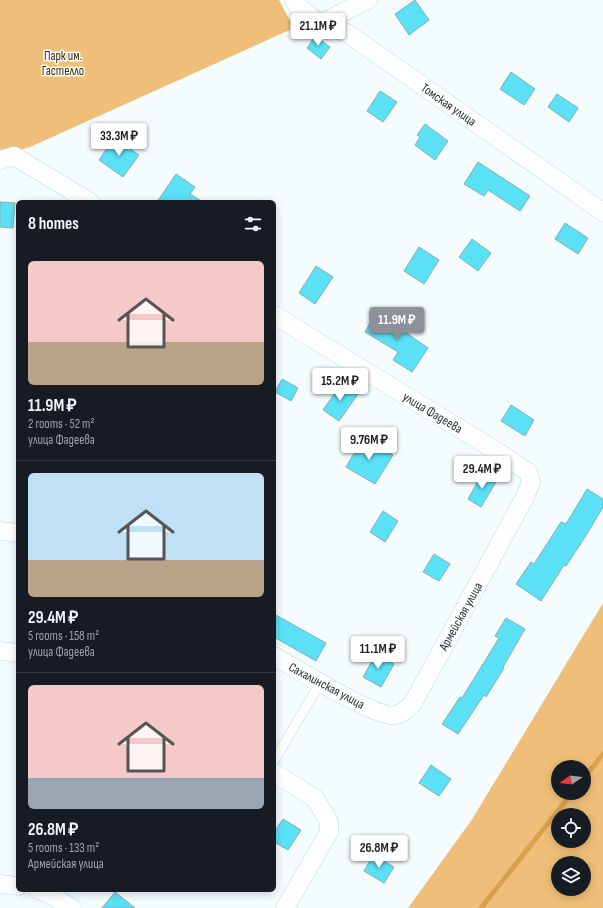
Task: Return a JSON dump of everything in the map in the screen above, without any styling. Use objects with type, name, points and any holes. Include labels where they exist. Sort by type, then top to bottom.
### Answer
[{"type":"street","name":"Томская улица","points":[[294,0],[297,5],[319,24],[347,34],[603,212]]},
{"type":"street","points":[[319,24],[368,0]]},
{"type":"street","points":[[0,160],[14,156],[87,200]]},
{"type":"street","name":"улица Фадеева","points":[[276,316],[498,452],[528,472],[531,482],[525,497]]},
{"type":"street","name":"Армейская улица","points":[[381,714],[395,716],[403,712],[413,703],[525,497]]},
{"type":"street","points":[[0,531],[16,533]]},
{"type":"street","points":[[0,651],[16,653]]},
{"type":"street","name":"Сахалинская улица","points":[[276,657],[320,683],[381,714]]},
{"type":"street","points":[[276,774],[315,798],[329,822],[329,832],[285,908]]},
{"type":"street","points":[[0,884],[16,886]]},
{"type":"street","points":[[44,892],[72,908]]},
{"type":"lane","points":[[276,758],[320,683]]},
{"type":"green space","name":"Парк им. Гастелло","points":[[0,0],[279,0],[294,28],[30,147],[0,156]]},
{"type":"green space","points":[[603,603],[603,908],[408,908],[471,821]]},
{"type":"building","points":[[415,0],[429,20],[409,35],[395,14]]},
{"type":"building","points":[[315,36],[330,47],[321,59],[307,48]]},
{"type":"building","points":[[511,72],[535,89],[524,105],[500,89]]},
{"type":"building","points":[[380,91],[397,102],[383,122],[367,111]]},
{"type":"building","points":[[557,94],[578,108],[569,122],[548,107]]},
{"type":"building","points":[[425,124],[448,141],[435,160],[415,145],[420,137],[417,135]]},
{"type":"building","points":[[114,138],[139,155],[123,177],[99,160]]},
{"type":"building","points":[[478,162],[530,196],[520,211],[488,190],[484,196],[464,184]]},
{"type":"building","points":[[176,174],[195,187],[190,194],[200,200],[158,200]]},
{"type":"building","points":[[0,202],[15,203],[13,228],[0,227]]},
{"type":"building","points":[[565,223],[588,238],[578,254],[555,239]]},
{"type":"building","points":[[472,239],[491,253],[478,271],[459,257]]},
{"type":"building","points":[[419,247],[439,260],[424,284],[404,271]]},
{"type":"building","points":[[316,266],[333,277],[315,304],[299,293]]},
{"type":"building","points":[[377,311],[396,323],[395,325],[428,348],[412,372],[393,360],[398,352],[365,332]]},
{"type":"building","points":[[282,379],[298,388],[291,401],[276,393]]},
{"type":"building","points":[[342,383],[358,394],[339,421],[323,410]]},
{"type":"building","points":[[511,405],[534,420],[525,436],[501,421]]},
{"type":"building","points":[[363,438],[393,455],[375,484],[346,467]]},
{"type":"building","points":[[482,474],[496,482],[481,507],[468,499]]},
{"type":"building","points":[[587,489],[603,499],[603,507],[566,566],[564,565],[541,601],[516,584],[531,562],[534,564],[561,522],[566,524]]},
{"type":"building","points":[[383,511],[398,521],[385,542],[370,532]]},
{"type":"building","points":[[434,554],[450,564],[439,581],[423,572]]},
{"type":"building","points":[[276,615],[326,643],[316,661],[276,638]]},
{"type":"building","points":[[506,618],[525,629],[486,697],[484,695],[458,734],[442,724],[460,697],[462,698],[499,638],[495,636]]},
{"type":"building","points":[[376,654],[394,664],[381,687],[363,677]]},
{"type":"building","points":[[431,765],[451,779],[439,796],[419,783]]},
{"type":"building","points":[[283,819],[301,830],[288,850],[276,843],[276,829]]},
{"type":"building","points":[[373,855],[394,867],[384,883],[364,871]]},
{"type":"building","points":[[115,892],[135,908],[102,908]]},
{"type":"waterway","points":[[591,769],[603,754]]},
{"type":"waterway","points":[[481,908],[566,800]]}]
